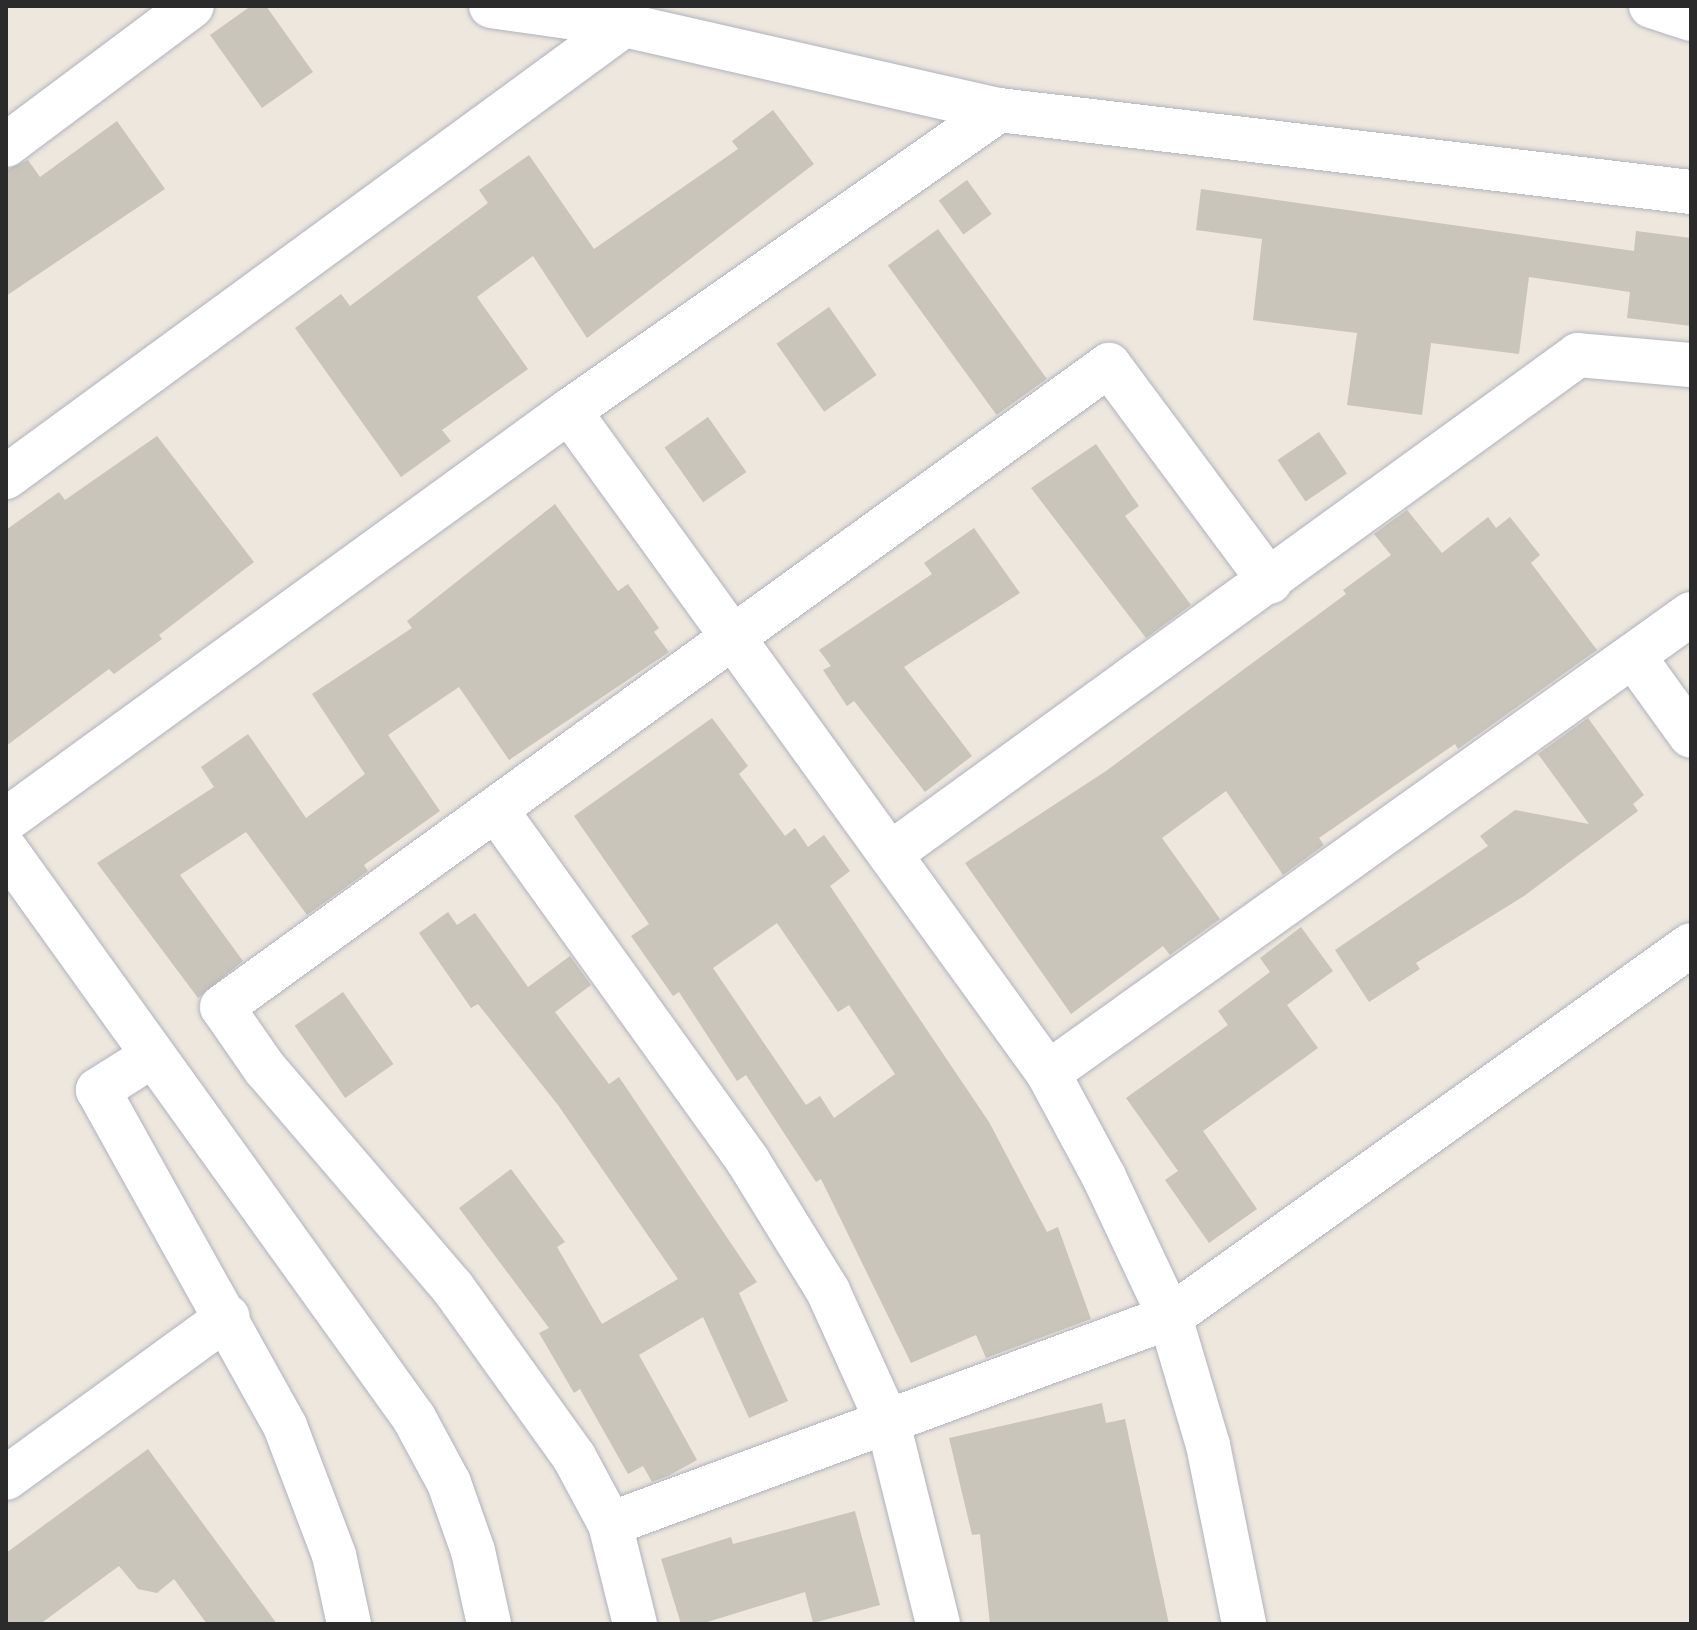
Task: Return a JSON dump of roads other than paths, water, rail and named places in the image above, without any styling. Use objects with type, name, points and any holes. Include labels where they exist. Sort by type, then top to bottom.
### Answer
[{"type":"street","points":[[6,145],[192,6]]},
{"type":"street","points":[[491,6],[624,25],[999,110],[1691,192]]},
{"type":"street","points":[[1651,6],[1691,19]]},
{"type":"street","points":[[6,477],[624,25]]},
{"type":"street","points":[[6,820],[569,411],[999,110]]},
{"type":"street","points":[[890,854],[1270,582],[1578,355],[1691,365]]},
{"type":"street","points":[[635,1624],[610,1524],[574,1457],[453,1288],[265,1069],[222,1007],[736,638],[1109,365],[1270,582]]},
{"type":"street","points":[[569,411],[1048,1073],[1104,1177],[1170,1317],[1208,1445],[1244,1624]]},
{"type":"street","points":[[1048,1073],[1691,614]]},
{"type":"street","points":[[1634,657],[1691,736]]},
{"type":"street","points":[[496,810],[748,1161],[828,1291],[888,1423],[938,1624]]},
{"type":"street","points":[[6,850],[414,1418],[449,1483],[473,1551],[489,1624]]},
{"type":"street","points":[[610,1524],[1170,1317],[1691,945]]},
{"type":"street","points":[[152,1056],[98,1090],[228,1317],[285,1426],[313,1494],[349,1624]]},
{"type":"street","points":[[6,1478],[228,1317]]}]
